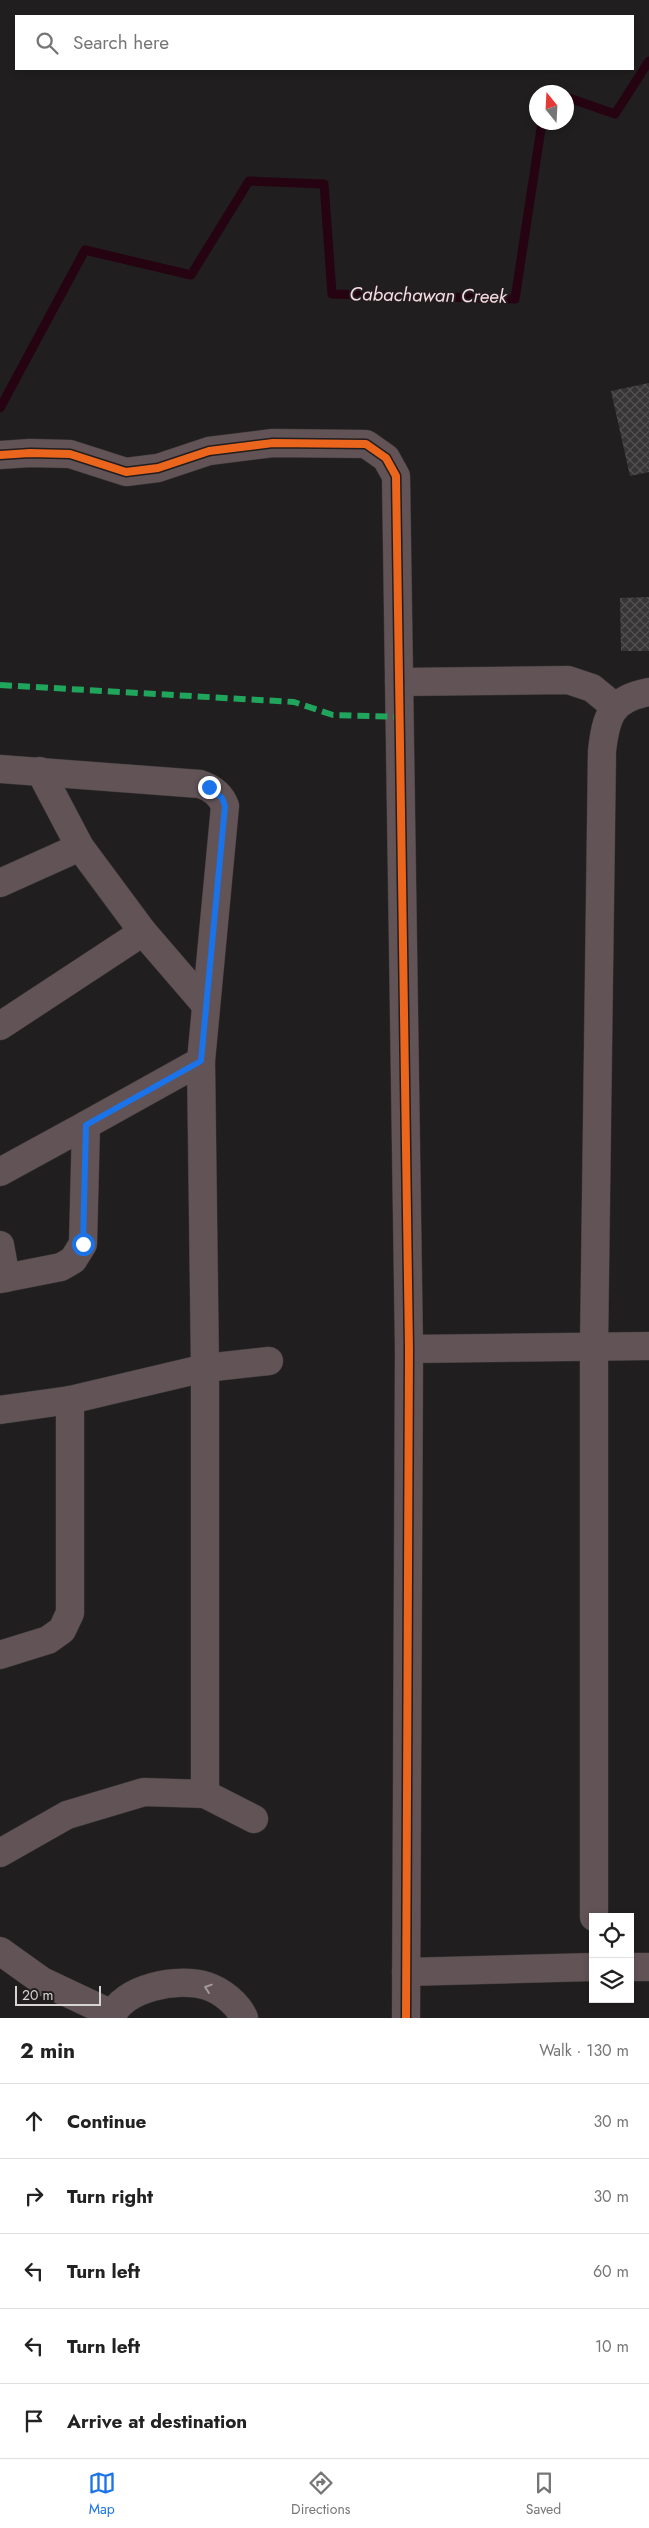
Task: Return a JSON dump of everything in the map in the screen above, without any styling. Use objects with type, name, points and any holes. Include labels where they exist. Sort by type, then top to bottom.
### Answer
[{"type":"street","points":[[0,455],[30,453],[70,454],[126,472],[158,468],[209,451],[273,443],[366,444],[386,458],[396,476],[410,1349],[406,2018]]},
{"type":"street","points":[[399,682],[568,680],[592,688],[614,706]]},
{"type":"street","points":[[594,1913],[594,1347],[602,751],[605,723],[614,706],[637,694],[649,692]]},
{"type":"street","points":[[0,769],[200,784],[209,787],[222,798],[225,806],[201,1061],[205,1368],[205,1794]]},
{"type":"street","points":[[40,771],[80,846],[143,932],[205,1004]]},
{"type":"street","points":[[0,883],[80,846]]},
{"type":"street","points":[[0,1026],[143,932]]},
{"type":"street","points":[[0,1172],[201,1061]]},
{"type":"street","points":[[0,1245],[3,1278],[61,1267],[73,1260],[83,1244],[86,1125]]},
{"type":"street","points":[[410,1349],[649,1346]]},
{"type":"street","points":[[0,1410],[70,1400],[205,1368],[269,1361]]},
{"type":"street","points":[[0,1655],[48,1640],[62,1630],[70,1612],[70,1400]]},
{"type":"street","points":[[0,1853],[67,1815],[144,1792],[205,1794],[254,1819]]},
{"type":"street","points":[[0,1951],[42,1981],[112,2016],[128,1996],[153,1986],[178,1984],[206,1986],[225,1996],[240,2010],[244,2018]]},
{"type":"street","points":[[406,1972],[589,1967]]},
{"type":"street","points":[[634,1967],[649,1967]]},
{"type":"building","points":[[649,383],[649,472],[630,476],[611,391]]},
{"type":"building","points":[[649,597],[649,651],[621,651],[620,598]]},
{"type":"waterway","name":"Cabachawan Creek","points":[[574,100],[615,114],[649,61]]},
{"type":"waterway","name":"Cabachawan Creek","points":[[0,408],[85,250],[191,275],[249,181],[324,184],[332,294],[515,299],[541,130]]},
{"type":"marked path","points":[[0,685],[294,702],[333,715],[400,717]]},
{"type":"cycle path","points":[[0,455],[30,453],[70,454],[126,472],[158,468],[209,451],[273,443],[366,444],[386,458],[396,476],[409,1349],[406,2018]]},
{"type":"route","points":[[83,1244],[86,1125],[201,1061],[225,806],[222,798],[209,787]]}]
